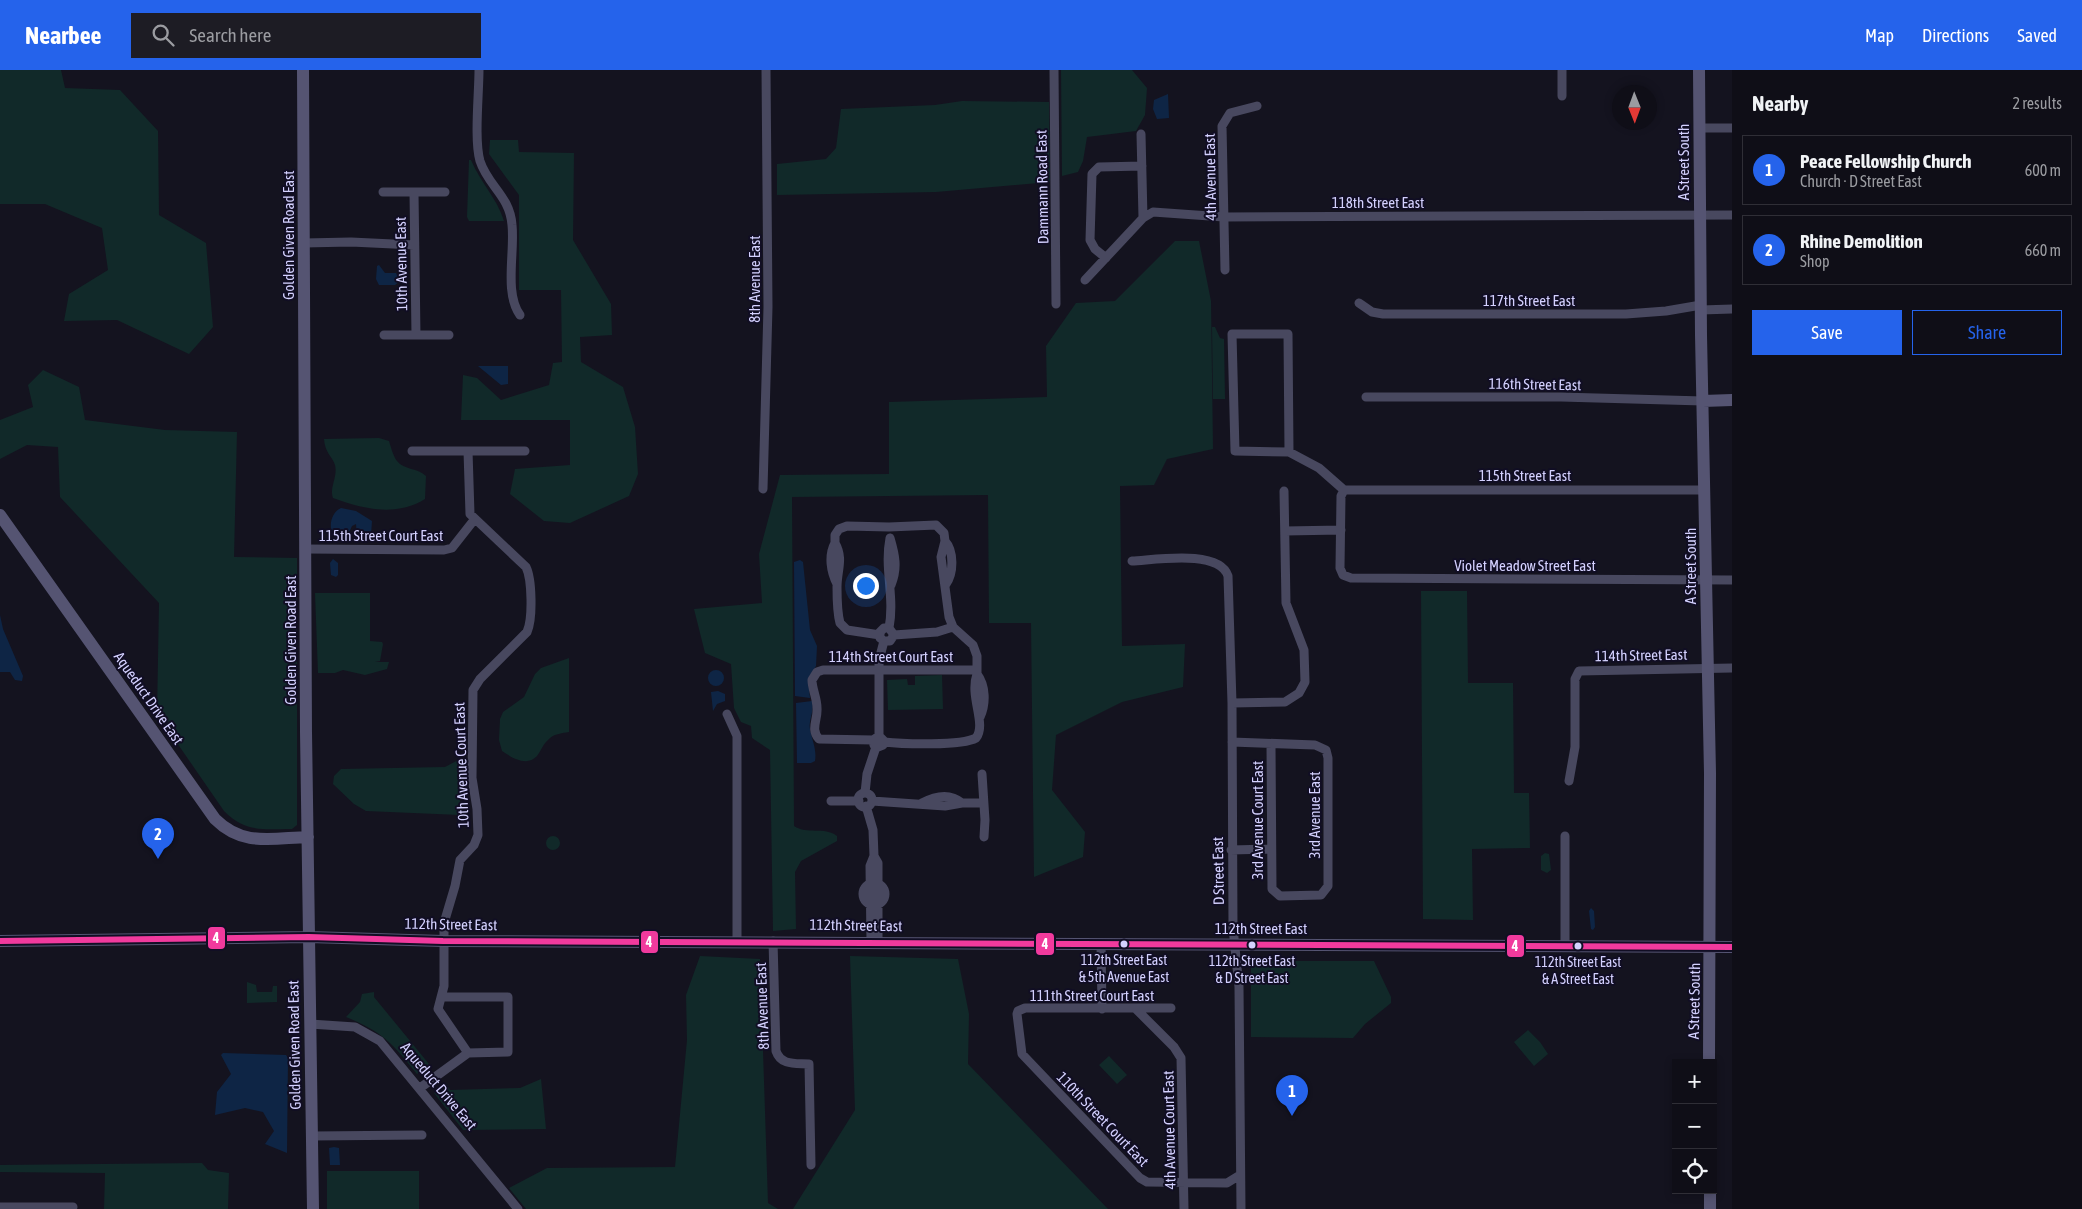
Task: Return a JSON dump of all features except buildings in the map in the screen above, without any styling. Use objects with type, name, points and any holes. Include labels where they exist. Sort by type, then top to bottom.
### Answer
[{"type":"street","name":"Golden Given Road East","points":[[304,70],[305,549],[313,1209]]},
{"type":"street","points":[[479,70],[478,152],[485,171],[509,208],[513,227],[512,298],[520,315]]},
{"type":"street","name":"8th Avenue East","points":[[762,489],[768,307],[766,70]]},
{"type":"street","name":"Dammann Road East","points":[[1054,70],[1056,304]]},
{"type":"street","points":[[1562,70],[1562,96]]},
{"type":"street","name":"A Street South","points":[[1699,70],[1711,946],[1709,1059]]},
{"type":"street","name":"4th Avenue East","points":[[1224,270],[1224,121],[1230,113],[1257,106]]},
{"type":"street","points":[[1699,128],[1732,128]]},
{"type":"street","points":[[1085,280],[1143,218],[1142,134]]},
{"type":"street","points":[[1106,258],[1095,249],[1090,240],[1092,174],[1099,167],[1142,166]]},
{"type":"street","points":[[383,192],[444,192]]},
{"type":"street","name":"10th Avenue East","points":[[414,193],[416,335]]},
{"type":"street","name":"118th Street East","points":[[1143,218],[1153,212],[1224,217],[1732,215]]},
{"type":"street","points":[[304,243],[414,244]]},
{"type":"street","name":"117th Street East","points":[[1359,303],[1372,312],[1383,314],[1626,314],[1666,312],[1701,307],[1732,309]]},
{"type":"street","points":[[1285,531],[1341,530],[1341,496],[1344,490],[1319,468],[1289,452],[1234,451],[1232,334],[1288,334],[1289,452]]},
{"type":"street","points":[[384,335],[449,335]]},
{"type":"street","name":"116th Street East","points":[[1366,397],[1561,397],[1703,401]]},
{"type":"street","points":[[1703,401],[1732,400]]},
{"type":"street","points":[[412,450],[525,451]]},
{"type":"street","points":[[468,451],[468,509],[474,520]]},
{"type":"street","name":"115th Street East","points":[[1344,490],[1705,490]]},
{"type":"street","points":[[1232,703],[1285,702],[1295,697],[1304,682],[1306,673],[1304,650],[1288,614],[1286,603],[1284,491]]},
{"type":"street","name":"Aqueduct Drive East","points":[[0,515],[215,819],[226,830],[246,838],[308,837]]},
{"type":"street","name":"115th Street Court East","points":[[305,549],[444,550],[452,548],[474,520]]},
{"type":"street","name":"10th Avenue Court East","points":[[468,1053],[438,1008],[442,997],[444,923],[455,886],[460,860],[474,846],[478,835],[476,798],[472,778],[473,690],[480,679],[527,632],[530,622],[530,577],[526,567],[474,520]]},
{"type":"street","points":[[878,741],[922,744],[974,740],[980,732],[980,717],[984,699],[977,672],[977,656],[973,645],[954,627],[948,609],[946,584],[950,578],[952,564],[948,545],[945,542],[942,530],[936,525],[847,526],[837,531],[831,558],[833,575],[837,584],[840,624],[847,630],[882,638]]},
{"type":"street","points":[[889,527],[890,538],[896,556],[894,576],[891,584],[892,631]]},
{"type":"street","name":"Violet Meadow Street East","points":[[1341,530],[1340,568],[1343,575],[1351,578],[1732,580]]},
{"type":"street","name":"D Street East","points":[[1132,561],[1209,560],[1221,566],[1227,572],[1232,703],[1231,850],[1239,987],[1241,1209]]},
{"type":"street","points":[[874,884],[878,863],[874,856],[873,830],[865,800],[867,774],[878,741],[879,660],[884,628],[892,631],[937,632],[954,627]]},
{"type":"street","name":"114th Street East","points":[[1570,781],[1575,747],[1576,675],[1582,670],[1732,668]]},
{"type":"street","name":"114th Street Court East","points":[[878,741],[819,739],[814,730],[817,709],[812,680],[817,672],[823,670],[977,672]]},
{"type":"street","points":[[727,714],[737,736],[737,940]]},
{"type":"street","points":[[1232,742],[1271,745]]},
{"type":"street","name":"3rd Avenue East","points":[[1271,745],[1315,745],[1326,750],[1328,758],[1328,886],[1321,895],[1314,896],[1280,896],[1275,893]]},
{"type":"street","name":"3rd Avenue Court East","points":[[1271,745],[1270,884],[1275,893]]},
{"type":"street","points":[[982,774],[985,820],[984,837]]},
{"type":"street","points":[[831,801],[865,800],[945,806],[962,803],[983,803]]},
{"type":"street","points":[[1565,836],[1565,946]]},
{"type":"street","points":[[1231,850],[1270,850]]},
{"type":"street","points":[[874,884],[883,888],[885,894],[883,900],[874,904],[866,900],[863,894],[865,888],[874,884]]},
{"type":"street","points":[[874,904],[875,942]]},
{"type":"street","name":"112th Street East","points":[[0,940],[309,937],[443,940],[737,940],[1732,947]]},
{"type":"street","name":"8th Avenue East","points":[[773,941],[776,1051],[779,1058],[787,1063],[808,1064],[810,1165]]},
{"type":"street","points":[[1101,944],[1102,1009]]},
{"type":"street","points":[[423,1086],[468,1053],[508,1052],[508,996],[442,997]]},
{"type":"street","name":"111th Street Court East","points":[[1017,1014],[1018,1011],[1025,1008],[1171,1008]]},
{"type":"street","name":"4th Avenue Court East","points":[[1136,1009],[1174,1047],[1181,1058],[1184,1209]]},
{"type":"street","name":"110th Street Court East","points":[[1017,1014],[1022,1054],[1140,1178],[1150,1183],[1227,1183],[1240,1175]]},
{"type":"street","name":"Aqueduct Drive East","points":[[310,1024],[342,1025],[363,1030],[380,1041],[423,1086],[518,1209]]},
{"type":"street","points":[[312,1136],[422,1136]]},
{"type":"street","points":[[1710,1194],[1710,1209]]},
{"type":"street","points":[[0,1207],[73,1207]]},
{"type":"green space","points":[[0,70],[61,70],[65,88],[120,90],[158,131],[159,215],[206,243],[213,327],[189,354],[117,320],[64,321],[69,294],[108,270],[102,228],[45,204],[0,204]]},
{"type":"green space","points":[[1061,70],[1132,70],[1147,88],[1145,115],[1136,131],[1087,137],[1083,161],[1078,172],[1062,176]]},
{"type":"green space","points":[[962,101],[1049,102],[1050,182],[936,192],[777,195],[777,164],[826,159],[836,148],[841,109],[935,105]]},
{"type":"green space","points":[[490,140],[518,140],[519,152],[574,153],[573,240],[611,304],[612,335],[580,337],[581,362],[623,387],[635,427],[638,474],[629,496],[570,523],[544,521],[510,494],[515,469],[570,465],[570,420],[461,420],[463,375],[477,378],[501,400],[549,385],[553,363],[562,362],[561,290],[519,290],[519,195],[489,154]]},
{"type":"green space","points":[[469,160],[471,160],[497,205],[504,221],[469,221],[467,217]]},
{"type":"green space","points":[[1175,241],[1199,241],[1211,301],[1213,449],[1167,459],[1154,485],[1120,486],[1122,646],[1185,644],[1183,687],[1122,702],[1056,735],[1052,790],[1085,832],[1083,857],[1034,877],[1031,623],[989,623],[988,495],[792,497],[794,826],[804,830],[827,831],[837,836],[837,841],[801,861],[795,872],[796,929],[773,931],[770,750],[752,738],[751,726],[741,722],[734,708],[731,664],[705,653],[694,609],[762,603],[759,554],[780,475],[889,474],[889,402],[1047,397],[1046,346],[1076,303],[1115,301]]},
{"type":"green space","points":[[1212,327],[1215,327],[1220,338],[1224,339],[1225,399],[1213,399]]},
{"type":"green space","points":[[43,370],[79,387],[85,420],[165,430],[237,432],[234,557],[297,558],[297,825],[292,829],[255,828],[232,818],[224,811],[157,714],[159,603],[60,497],[58,447],[27,445],[0,459],[0,420],[33,407],[28,385]]},
{"type":"green space","points":[[379,438],[389,441],[394,457],[400,464],[426,476],[425,499],[403,508],[379,509],[368,508],[333,498],[332,490],[336,469],[324,439]]},
{"type":"green space","points":[[1421,591],[1467,591],[1468,683],[1513,683],[1514,793],[1529,793],[1530,848],[1472,849],[1473,920],[1423,919]]},
{"type":"green space","points":[[315,593],[370,593],[370,641],[382,642],[380,661],[375,662],[389,662],[387,669],[365,675],[343,670],[335,673],[318,673]]},
{"type":"green space","points":[[569,658],[569,732],[552,736],[537,756],[529,761],[515,759],[502,751],[499,740],[500,719],[503,712],[524,697],[535,674],[541,668]]},
{"type":"green space","points":[[942,675],[943,709],[888,710],[887,680],[907,679],[908,685],[915,685],[915,676]]},
{"type":"green space","points":[[460,759],[460,815],[366,811],[354,804],[333,784],[334,776],[341,769],[445,767]]},
{"type":"green space","points":[[553,836],[558,838],[560,843],[558,848],[553,850],[548,848],[546,843],[548,838]]},
{"type":"green space","points":[[1545,853],[1549,854],[1551,870],[1547,873],[1541,870],[1541,856]]},
{"type":"green space","points":[[700,956],[760,959],[768,1203],[778,1209],[526,1209],[509,1188],[547,1168],[675,1167],[687,1040],[686,995]]},
{"type":"green space","points":[[850,956],[958,959],[969,1014],[968,1064],[1108,1209],[793,1209],[855,1110]]},
{"type":"green space","points":[[1255,961],[1374,961],[1391,997],[1391,1003],[1365,1024],[1353,1038],[1251,1037],[1251,967]]},
{"type":"green space","points":[[247,982],[256,985],[257,992],[272,992],[273,986],[277,986],[277,1002],[247,1003]]},
{"type":"green space","points":[[374,992],[374,997],[429,1064],[417,1074],[401,1054],[378,1033],[346,1017],[360,1002],[362,994]]},
{"type":"green space","points":[[1528,1030],[1540,1042],[1548,1054],[1534,1066],[1514,1042]]},
{"type":"green space","points":[[1109,1056],[1127,1075],[1117,1084],[1099,1065]]},
{"type":"green space","points":[[541,1079],[546,1129],[463,1130],[434,1093],[446,1083],[450,1090],[520,1088]]},
{"type":"green space","points":[[202,1163],[208,1170],[229,1173],[228,1209],[104,1209],[105,1173],[0,1172],[0,1165]]},
{"type":"green space","points":[[327,1171],[419,1171],[419,1209],[327,1209]]},
{"type":"water","points":[[1168,94],[1169,118],[1157,119],[1153,109],[1154,100]]},
{"type":"water","points":[[379,265],[385,273],[396,273],[400,281],[395,285],[379,285],[376,279],[377,266]]},
{"type":"water","points":[[478,366],[508,366],[508,384],[501,385]]},
{"type":"water","points":[[341,508],[356,511],[372,521],[371,535],[362,539],[357,537],[356,524],[352,526],[347,537],[333,535],[332,519],[335,512]]},
{"type":"water","points":[[333,559],[338,563],[338,575],[336,577],[331,575],[330,563]]},
{"type":"water","points":[[800,560],[803,562],[810,630],[817,646],[816,666],[808,679],[810,698],[795,696],[794,562]]},
{"type":"water","points":[[0,615],[3,629],[23,676],[22,681],[15,680],[10,672],[0,672]]},
{"type":"water","points":[[716,670],[722,672],[724,678],[722,684],[716,686],[710,684],[708,678],[710,672]]},
{"type":"water","points":[[718,691],[725,694],[725,701],[717,704],[713,711],[711,692]]},
{"type":"water","points":[[812,701],[813,708],[810,726],[815,749],[815,761],[811,763],[797,763],[796,703]]},
{"type":"water","points":[[1591,908],[1594,911],[1595,927],[1593,930],[1591,929],[1589,911]]},
{"type":"water","points":[[223,1053],[286,1055],[288,1058],[287,1153],[265,1144],[274,1131],[263,1112],[245,1108],[215,1115],[217,1092],[231,1074],[221,1055]]},
{"type":"water","points":[[329,1148],[339,1148],[340,1165],[330,1165]]},
{"type":"transit line","name":"4","points":[[0,941],[309,937],[443,941],[1732,947]]},
{"type":"place","name":"Rhine Demolition","points":[[158,859]]},
{"type":"place","name":"112th Street East & 5th Avenue East","points":[[1124,944]]},
{"type":"place","name":"112th Street East & D Street East","points":[[1252,945]]},
{"type":"place","name":"112th Street East & A Street East","points":[[1578,946]]},
{"type":"place","name":"Peace Fellowship Church","points":[[1292,1116]]}]
